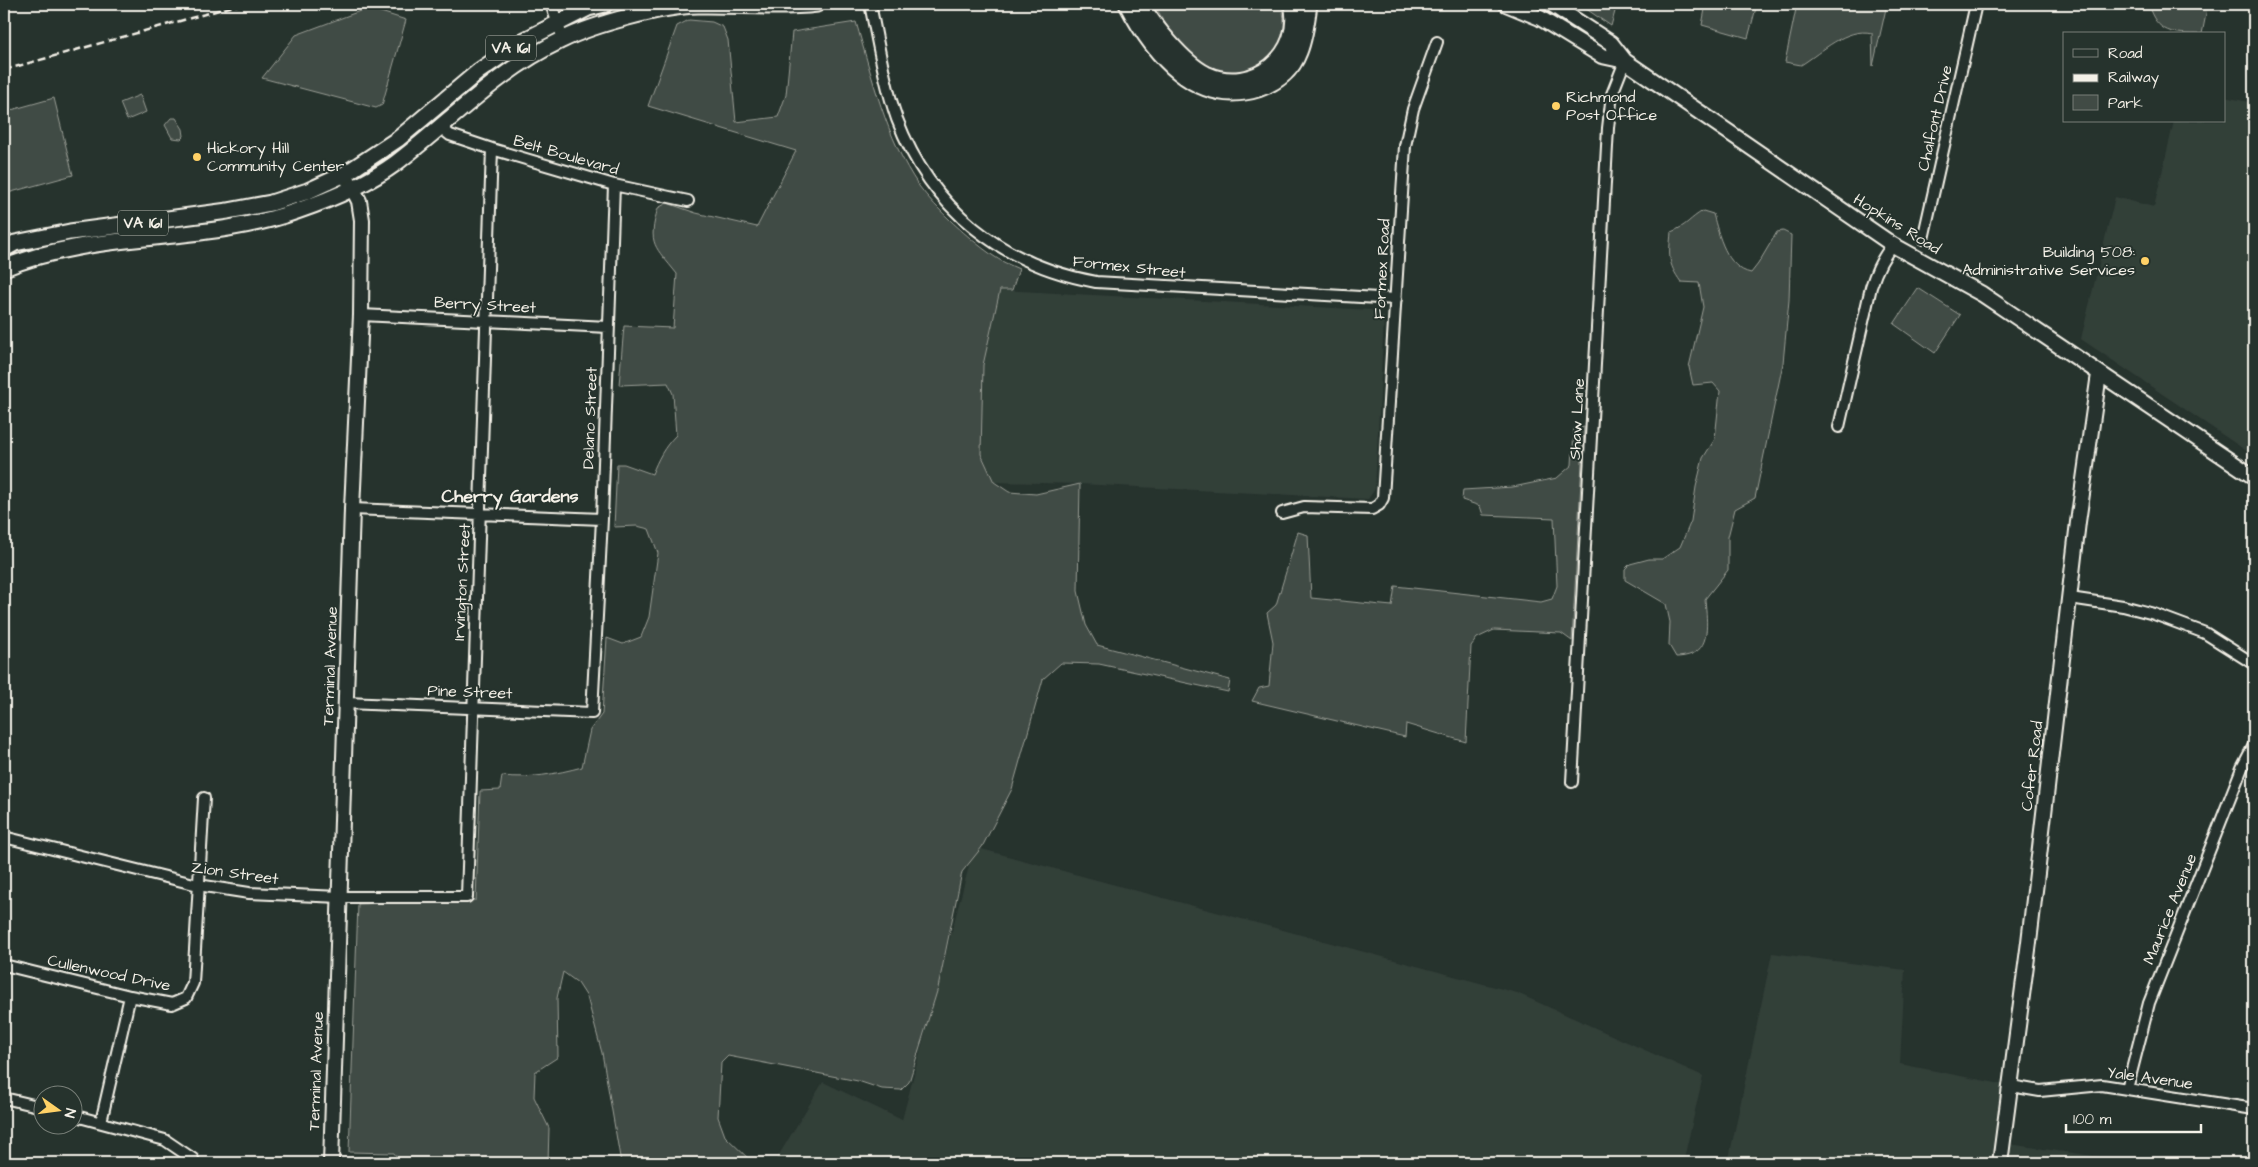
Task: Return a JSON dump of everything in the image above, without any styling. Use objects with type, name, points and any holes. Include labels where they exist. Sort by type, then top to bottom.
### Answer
[{"type":"main road","name":"VA 161","points":[[9,246],[70,232],[270,203],[308,191],[345,174],[398,139],[497,57],[558,22],[588,8],[605,4]]},
{"type":"main road","name":"VA 161","points":[[4,268],[20,261],[83,245],[227,228],[295,212],[354,188],[395,163],[503,75],[528,58],[563,39],[618,21],[656,11],[694,5],[817,4]]},
{"type":"main road","points":[[1127,4],[1158,51],[1190,81],[1219,93],[1242,94],[1274,82],[1288,71],[1299,53],[1309,4]]},
{"type":"main road","points":[[1141,4],[1155,24],[1190,63],[1205,73],[1229,79],[1245,79],[1261,73],[1275,64],[1293,37],[1292,4]]},
{"type":"main road","points":[[1302,42],[1319,4]]},
{"type":"main road","points":[[162,220],[189,233]]},
{"type":"street","points":[[551,4],[563,39]]},
{"type":"street","name":"Formex Street","points":[[870,4],[892,100],[911,152],[938,192],[962,218],[985,237],[1014,255],[1050,271],[1096,282],[1396,299]]},
{"type":"street","name":"Hopkins Road","points":[[1506,4],[1540,18],[1602,56],[1625,61]]},
{"type":"street","name":"Hopkins Road","points":[[1551,4],[1611,43],[1625,61],[1893,245],[1982,294],[2254,477]]},
{"type":"street","name":"Chalfont Drive","points":[[1923,239],[1976,4]]},
{"type":"street","name":"Formex Road","points":[[1282,513],[1304,507],[1366,510],[1376,508],[1382,502],[1385,482],[1405,146],[1413,109],[1437,42]]},
{"type":"street","name":"Shaw Lane","points":[[1572,782],[1608,128],[1612,94],[1625,61]]},
{"type":"street","name":"Belt Boulevard","points":[[440,127],[450,136],[492,149],[614,184],[688,201]]},
{"type":"street","name":"Irvington Street","points":[[467,898],[492,149]]},
{"type":"street","name":"Terminal Avenue","points":[[331,1163],[352,509],[361,315],[362,220],[359,201],[354,188],[345,174]]},
{"type":"street","name":"Delano Street","points":[[592,713],[602,519],[614,184]]},
{"type":"street","points":[[1839,427],[1871,287],[1886,252],[1893,245]]},
{"type":"street","points":[[9,246],[20,261]]},
{"type":"street","name":"Berry Street","points":[[361,315],[608,327]]},
{"type":"street","name":"Cofer Road","points":[[2000,1163],[2011,1086],[2084,473],[2099,374]]},
{"type":"street","points":[[352,509],[602,519]]},
{"type":"street","points":[[2070,598],[2123,606],[2154,614],[2206,632],[2254,664]]},
{"type":"street","name":"Pine Street","points":[[346,703],[592,713]]},
{"type":"street","name":"Maurice Avenue","points":[[2127,1089],[2149,1003],[2242,768],[2254,745]]},
{"type":"street","name":"Cullenwood Drive","points":[[4,965],[130,996],[172,1004],[180,1002],[190,992],[193,983],[204,798]]},
{"type":"street","name":"Zion Street","points":[[4,837],[198,885],[250,893],[340,897],[467,898]]},
{"type":"street","points":[[101,1122],[130,996]]},
{"type":"street","name":"Yale Avenue","points":[[2011,1086],[2040,1091],[2102,1085],[2253,1108]]},
{"type":"street","points":[[4,1098],[32,1105]]},
{"type":"street","points":[[82,1117],[166,1140],[194,1161]]},
{"type":"shaded area","points":[[2226,97],[2254,103],[2254,456],[2081,339],[2115,197],[2154,207],[2174,122],[2226,122]]},
{"type":"shaded area","points":[[1000,290],[1371,310],[1384,317],[1375,489],[1368,499],[1080,484],[994,482],[981,454],[983,365]]},
{"type":"shaded area","points":[[974,847],[1517,993],[1703,1076],[1683,1163],[774,1163],[823,1082],[902,1120]]},
{"type":"shaded area","points":[[1772,953],[1905,970],[1900,1064],[2006,1085],[1995,1163],[1728,1163]]},
{"type":"shaded area","points":[[2009,1144],[2143,1163],[2007,1163]]},
{"type":"green space","points":[[1154,4],[1282,4],[1284,31],[1280,44],[1272,55],[1262,63],[1237,71],[1224,71],[1211,68],[1185,49],[1168,27]]},
{"type":"green space","points":[[1579,4],[1617,4],[1611,26]]},
{"type":"green space","points":[[1706,4],[1757,4],[1748,38],[1702,25]]},
{"type":"green space","points":[[1797,4],[1887,4],[1873,66],[1872,33],[1862,32],[1844,37],[1801,65],[1785,62]]},
{"type":"green space","points":[[2148,4],[2208,4],[2202,32],[2175,32],[2168,30],[2161,27]]},
{"type":"green space","points":[[368,8],[406,20],[382,105],[376,108],[262,78],[296,35]]},
{"type":"green space","points":[[689,20],[712,22],[723,27],[728,40],[736,122],[778,117],[786,95],[792,32],[856,22],[874,85],[889,128],[897,148],[919,186],[944,214],[973,241],[995,257],[1019,269],[1012,290],[1000,290],[983,365],[981,454],[994,482],[1009,492],[1036,494],[1080,484],[1078,591],[1086,625],[1097,645],[1230,680],[1228,692],[1099,664],[1061,663],[1043,679],[1012,789],[982,847],[962,872],[938,988],[909,1082],[901,1090],[882,1089],[858,1081],[728,1056],[721,1063],[718,1117],[725,1136],[753,1163],[621,1163],[602,1053],[587,997],[578,983],[563,972],[557,998],[558,1057],[535,1072],[534,1097],[549,1128],[548,1163],[401,1163],[394,1153],[349,1152],[358,904],[476,900],[480,791],[500,790],[502,776],[542,775],[582,767],[590,730],[602,714],[607,638],[623,644],[641,637],[649,617],[658,553],[649,529],[637,526],[614,527],[617,464],[624,464],[652,474],[662,453],[676,435],[673,394],[668,383],[619,385],[624,326],[673,328],[677,274],[658,251],[653,238],[658,208],[667,203],[696,213],[757,227],[796,151],[648,106],[677,26]]},
{"type":"green space","points":[[140,95],[146,112],[127,120],[120,103]]},
{"type":"green space","points":[[54,98],[73,175],[4,194],[4,112]]},
{"type":"green space","points":[[171,118],[176,118],[183,129],[184,136],[181,139],[172,138],[165,125]]},
{"type":"green space","points":[[1703,211],[1713,214],[1721,241],[1735,265],[1751,273],[1777,232],[1783,231],[1791,235],[1789,300],[1783,363],[1755,498],[1735,509],[1728,537],[1728,570],[1705,599],[1707,622],[1703,644],[1692,654],[1676,657],[1669,645],[1670,622],[1666,604],[1625,580],[1625,569],[1630,564],[1649,559],[1662,559],[1680,547],[1691,521],[1703,458],[1715,439],[1720,391],[1713,383],[1693,385],[1689,367],[1703,307],[1699,283],[1681,282],[1673,269],[1670,258],[1671,232]]},
{"type":"green space","points":[[1918,288],[1960,315],[1935,353],[1894,324]]},
{"type":"green space","points":[[1584,427],[1572,641],[1561,633],[1494,630],[1477,638],[1471,646],[1466,742],[1406,724],[1405,737],[1252,701],[1259,688],[1269,686],[1273,642],[1267,613],[1276,605],[1298,532],[1308,535],[1311,598],[1392,606],[1395,586],[1541,602],[1552,599],[1557,586],[1554,518],[1483,515],[1480,506],[1462,500],[1463,490],[1513,487],[1557,478],[1572,465],[1574,429]]},
{"type":"railway","points":[[4,70],[241,4]]},
{"type":"place","name":"Richmond Post Office","points":[[1556,106]]},
{"type":"place","name":"Hickory Hill Community Center","points":[[197,157]]},
{"type":"place","name":"Building 508: Administrative Services","points":[[2145,261]]},
{"type":"district","name":"Cherry Gardens","points":[[510,496]]}]
